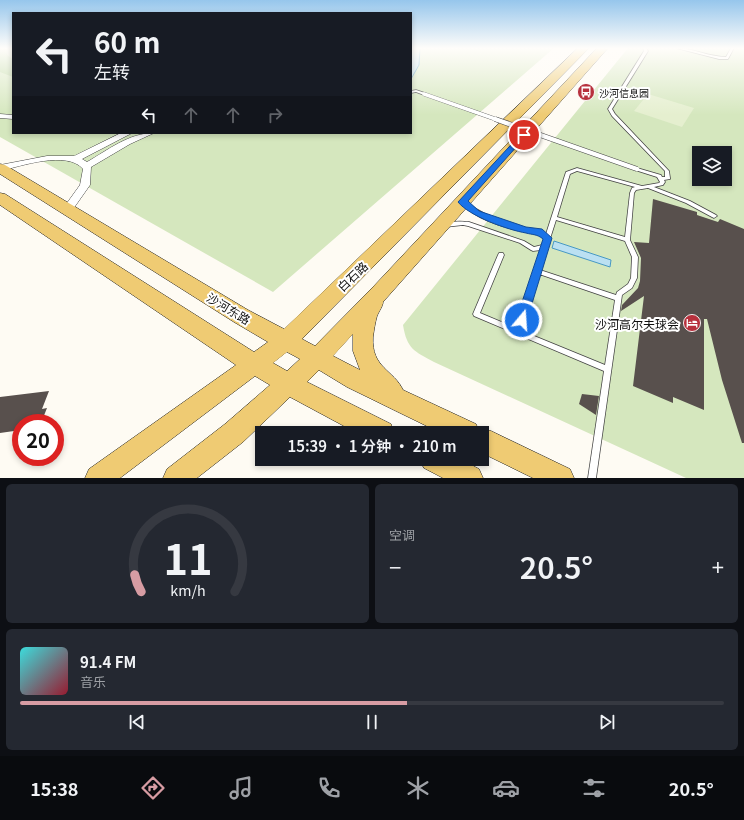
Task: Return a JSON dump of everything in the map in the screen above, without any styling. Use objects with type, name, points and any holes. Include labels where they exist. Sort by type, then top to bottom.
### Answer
[{"type":"main road","name":"白石路","points":[[176,478],[234,433],[317,358],[463,202],[573,70]]},
{"type":"main road","name":"白石路","points":[[98,478],[286,341],[573,70]]},
{"type":"main road","name":"沙河东路","points":[[0,168],[67,210],[286,341],[408,405],[452,426]]},
{"type":"main road","points":[[0,198],[226,347],[288,384],[369,426]]},
{"type":"main road","points":[[381,291],[372,306],[367,320],[363,335],[363,350],[367,363],[375,375],[384,385],[408,405]]},
{"type":"main road","points":[[489,443],[562,478]]},
{"type":"main road","points":[[447,466],[470,478]]},
{"type":"street","points":[[0,116],[12,117]]},
{"type":"street","points":[[76,159],[126,134]]},
{"type":"street","points":[[87,166],[127,142],[147,134]]},
{"type":"street","points":[[0,168],[43,159],[65,158],[76,159],[87,166]]},
{"type":"street","points":[[67,210],[85,185],[88,178],[87,166]]},
{"type":"lane","points":[[412,92],[416,91],[637,170],[659,176],[662,179],[668,178],[667,171],[613,115],[610,109],[634,70]]},
{"type":"lane","points":[[518,332],[568,173],[571,170],[578,169],[644,186],[688,202],[714,216]]},
{"type":"lane","points":[[592,478],[618,298],[619,294],[630,286],[634,278],[635,257],[627,240],[632,193],[634,189],[661,184],[662,179]]},
{"type":"lane","points":[[463,202],[476,213],[526,230],[539,231],[548,238]]},
{"type":"lane","points":[[554,218],[627,240]]},
{"type":"lane","points":[[441,226],[463,223],[469,224],[522,242],[533,249],[545,248]]},
{"type":"lane","points":[[501,255],[476,314],[607,370]]},
{"type":"lane","points":[[537,270],[618,298]]},
{"type":"green space","points":[[0,70],[12,70],[12,134],[412,134],[412,70],[528,70],[273,292],[0,137]]},
{"type":"green space","points":[[0,70],[12,70],[12,77],[0,72]]},
{"type":"green space","name":"沙河高尔夫球会","points":[[610,70],[744,70],[744,478],[686,478],[434,362],[416,352],[409,344],[403,325]]},
{"type":"green space","points":[[648,94],[694,108],[682,127],[634,111]]},
{"type":"water","points":[[412,70],[416,70],[412,77]]},
{"type":"water","points":[[554,241],[611,260],[610,267],[552,248]]},
{"type":"building","name":"沙河高尔夫球会","points":[[653,199],[697,212],[697,215],[718,222],[720,219],[744,229],[744,443],[742,443],[722,380],[707,319],[704,319],[704,410],[673,397],[673,403],[633,386],[644,296],[621,311],[622,305],[638,288],[640,281],[641,258],[634,242],[649,243]]},
{"type":"building","points":[[49,391],[42,409],[47,408],[45,414],[12,414],[12,431],[0,433],[0,397]]},
{"type":"building","points":[[582,394],[599,396],[596,415],[579,404]]},
{"type":"place","name":"沙河信息园","points":[[586,92]]},
{"type":"place","name":"沙河高尔夫球会","points":[[692,323]]},
{"type":"route","points":[[522,320],[548,238],[539,231],[526,230],[476,213],[463,202],[524,135]]}]
